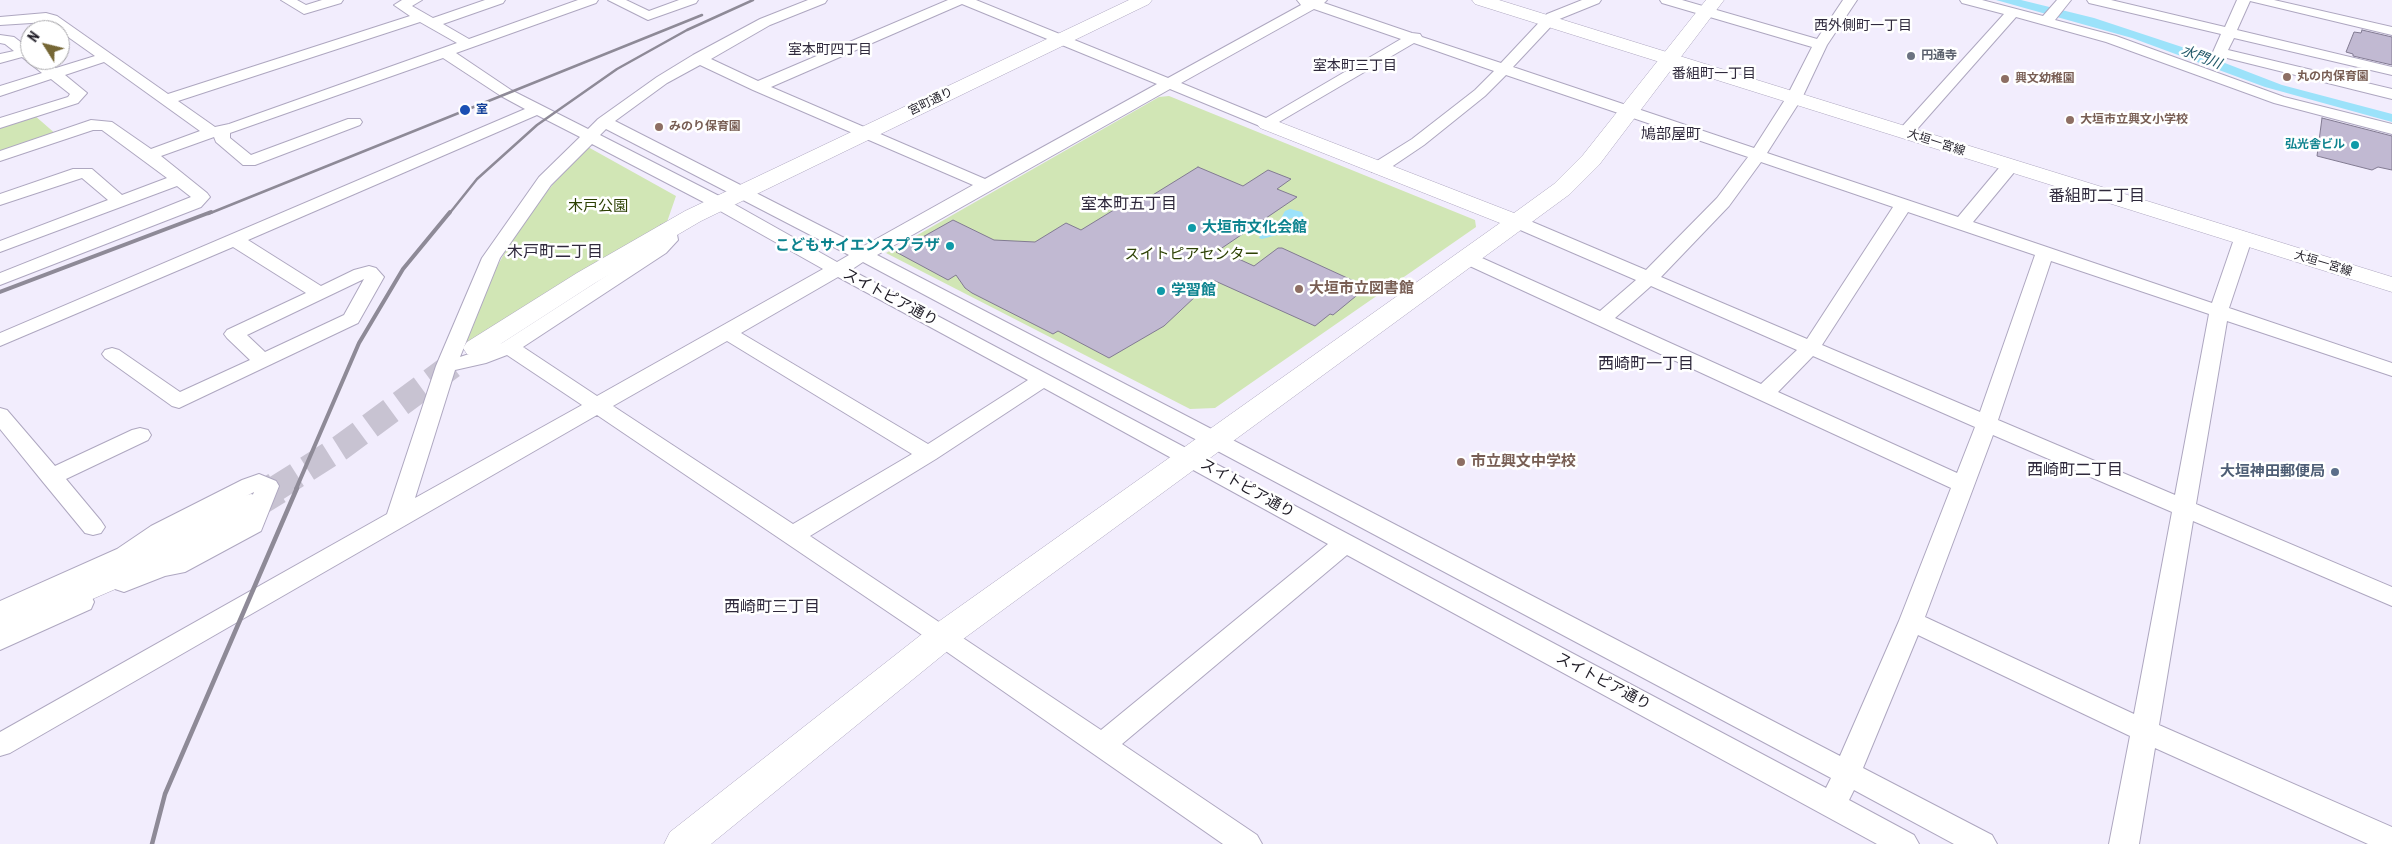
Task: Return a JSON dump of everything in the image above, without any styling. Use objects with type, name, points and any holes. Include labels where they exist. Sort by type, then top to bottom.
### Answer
[{"type":"street","points":[[288,0],[304,10],[336,0]]},
{"type":"street","points":[[397,2],[415,0]]},
{"type":"street","points":[[166,100],[498,0]]},
{"type":"street","points":[[149,156],[470,45],[591,0]]},
{"type":"street","points":[[614,0],[648,16],[691,0]]},
{"type":"street","points":[[397,520],[446,366],[491,258],[545,181],[597,129],[662,80],[698,58],[765,22],[820,0]]},
{"type":"street","points":[[758,86],[959,0]]},
{"type":"street","points":[[964,0],[1169,82],[1267,124],[1517,222],[2392,597]]},
{"type":"street","name":"宮町通り","points":[[476,348],[667,229],[740,192],[1143,0]]},
{"type":"street","name":"大垣一宮線","points":[[1481,0],[2392,285]]},
{"type":"street","points":[[1378,168],[1434,130],[1480,93],[1552,17],[1594,0]]},
{"type":"street","points":[[1667,0],[1710,6],[1820,45]]},
{"type":"street","points":[[1602,319],[1648,279],[1723,202],[1758,155],[1794,98],[1820,45],[1850,0]]},
{"type":"street","points":[[1967,0],[2014,12],[2055,11],[2111,39],[2279,100],[2392,129]]},
{"type":"street","points":[[2094,0],[2392,71]]},
{"type":"street","points":[[2244,0],[2220,52],[2392,94]]},
{"type":"street","points":[[2256,0],[2392,31]]},
{"type":"street","points":[[0,746],[1312,1],[1629,112],[2392,370]]},
{"type":"street","points":[[397,2],[470,45]]},
{"type":"street","points":[[683,844],[943,636],[1562,189],[1585,166],[1629,112],[1710,6]]},
{"type":"street","points":[[1905,133],[2014,12]]},
{"type":"street","points":[[0,22],[46,17],[52,19],[166,100],[217,131],[222,139],[249,162],[354,122]]},
{"type":"street","points":[[1267,124],[1415,37]]},
{"type":"street","points":[[0,39],[9,40],[20,48]]},
{"type":"street","points":[[446,53],[506,93],[540,109],[597,129],[740,192],[865,256],[1201,448],[1846,773],[1982,844]]},
{"type":"street","points":[[0,60],[20,57]]},
{"type":"street","points":[[0,91],[106,57]]},
{"type":"street","points":[[698,58],[986,185]]},
{"type":"street","points":[[0,124],[73,100],[78,93],[48,70]]},
{"type":"street","points":[[0,340],[540,109]]},
{"type":"street","points":[[0,156],[91,125],[106,125],[201,197],[195,203],[0,279]]},
{"type":"street","name":"スイトピア通り","points":[[597,129],[719,203],[838,270],[1044,379],[1201,448],[1345,543],[1904,844]]},
{"type":"street","points":[[1962,224],[2010,166]]},
{"type":"street","points":[[0,200],[73,174],[86,173],[120,202]]},
{"type":"street","points":[[0,247],[177,180]]},
{"type":"street","points":[[1764,394],[1811,347],[1904,204]]},
{"type":"street","points":[[446,366],[479,359],[509,347],[660,249],[669,240],[667,229]]},
{"type":"street","points":[[2124,844],[2219,311],[2242,239]]},
{"type":"street","points":[[235,240],[320,293]]},
{"type":"street","points":[[1833,806],[1911,622],[1987,422],[2045,253]]},
{"type":"street","points":[[1467,258],[1962,484]]},
{"type":"street","points":[[112,354],[178,401],[263,361],[351,319],[375,277],[369,272],[361,274],[234,334],[263,361]]},
{"type":"street","points":[[727,333],[928,454]]},
{"type":"street","points":[[509,347],[943,636],[1247,844]]},
{"type":"street","points":[[793,536],[928,454],[1044,379]]},
{"type":"street","points":[[4,428],[51,477],[93,527]]},
{"type":"street","points":[[51,477],[140,435]]},
{"type":"street","points":[[0,612],[126,555],[159,532],[250,485],[259,482],[268,486],[254,525],[177,566],[141,575],[0,640]]},
{"type":"street","points":[[0,626],[122,573],[250,504]]},
{"type":"street","points":[[1102,745],[1345,543]]},
{"type":"street","points":[[1911,622],[2145,731],[2392,841]]},
{"type":"green space","name":"スイトピアセンター","points":[[1169,96],[1475,220],[1476,227],[1215,408],[1190,409],[886,253],[1159,97]]},
{"type":"green space","points":[[34,115],[57,135],[4,153],[0,150],[0,126]]},
{"type":"green space","name":"木戸公園","points":[[588,147],[676,196],[667,222],[471,344],[466,341],[494,272],[519,227],[554,183]]},
{"type":"water","name":"水門川","points":[[1996,0],[2021,0],[2094,18],[2191,50],[2282,85],[2392,114],[2392,122],[2265,87],[2132,38]]},
{"type":"water","points":[[1290,209],[1302,212],[1306,224],[1309,224],[1308,226],[1302,227],[1300,222],[1291,218],[1284,223],[1277,235],[1259,238],[1262,232],[1280,220],[1285,211]]},
{"type":"building","points":[[2362,30],[2392,37],[2392,65],[2353,56],[2353,54],[2346,52],[2354,32],[2361,33]]},
{"type":"building","name":"弘光舎ビル","points":[[2322,118],[2392,136],[2392,170],[2378,167],[2372,170],[2317,156]]},
{"type":"building","points":[[1198,167],[1243,186],[1268,170],[1291,179],[1277,189],[1297,197],[1219,250],[1254,266],[1278,248],[1282,248],[1367,287],[1333,315],[1330,314],[1315,326],[1213,280],[1164,326],[1109,358],[1058,331],[1053,334],[972,293],[965,288],[956,275],[948,280],[896,252],[953,220],[994,240],[1035,242],[1066,223],[1081,230],[1135,197],[1143,201]]},
{"type":"tunnel","points":[[275,489],[340,448],[461,359]]},
{"type":"tunnel","points":[[251,504],[277,488]]},
{"type":"railway","points":[[449,214],[477,179],[537,125],[617,69],[687,30],[753,0]]},
{"type":"railway","points":[[208,214],[702,15]]},
{"type":"railway","points":[[0,292],[211,212]]},
{"type":"railway","points":[[296,489],[359,343],[403,269],[450,212]]},
{"type":"railway","points":[[152,844],[165,794],[297,488]]},
{"type":"place","name":"円通寺","points":[[1911,56]]},
{"type":"place","name":"丸の内保育園","points":[[2287,77]]},
{"type":"place","name":"興文幼稚園","points":[[2005,79]]},
{"type":"place","name":"室","points":[[465,110]]},
{"type":"place","name":"大垣市立興文小学校","points":[[2070,120]]},
{"type":"place","name":"みのり保育園","points":[[659,127]]},
{"type":"place","name":"弘光舎ビル","points":[[2355,145]]},
{"type":"place","name":"大垣市文化会館","points":[[1192,228]]},
{"type":"place","name":"こどもサイエンスプラザ","points":[[950,246]]},
{"type":"place","name":"大垣市立図書館","points":[[1299,289]]},
{"type":"place","name":"学習館","points":[[1161,291]]},
{"type":"place","name":"市立興文中学校","points":[[1461,462]]},
{"type":"place","name":"大垣神田郵便局","points":[[2335,472]]},
{"type":"district","name":"西外側町一丁目","points":[[1863,26]]},
{"type":"district","name":"室本町四丁目","points":[[830,50]]},
{"type":"district","name":"室本町三丁目","points":[[1355,66]]},
{"type":"district","name":"番組町一丁目","points":[[1714,74]]},
{"type":"district","name":"鳩部屋町","points":[[1671,135]]},
{"type":"district","name":"番組町二丁目","points":[[2097,197]]},
{"type":"district","name":"室本町五丁目","points":[[1129,205]]},
{"type":"district","name":"木戸町二丁目","points":[[555,253]]},
{"type":"district","name":"西崎町一丁目","points":[[1646,365]]},
{"type":"district","name":"西崎町二丁目","points":[[2075,471]]},
{"type":"district","name":"西崎町三丁目","points":[[772,608]]}]
